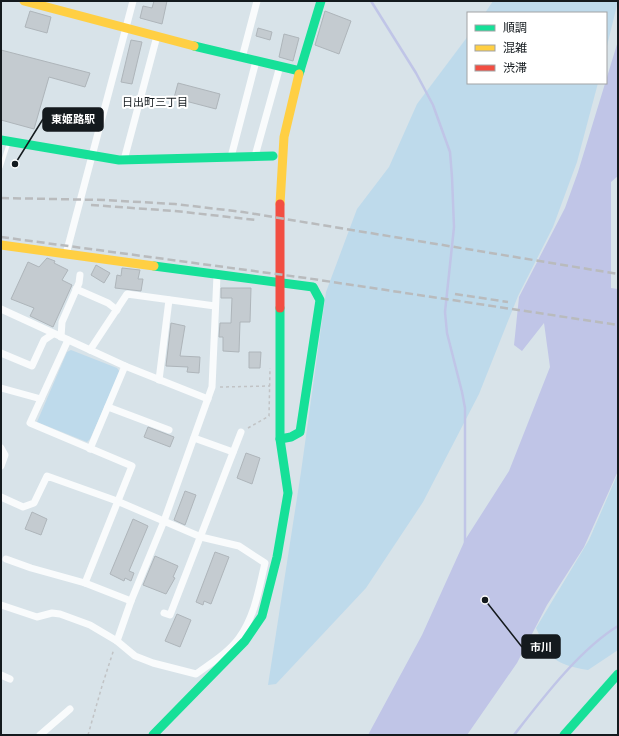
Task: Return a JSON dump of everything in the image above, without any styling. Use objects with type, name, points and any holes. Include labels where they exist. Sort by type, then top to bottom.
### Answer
[{"type":"street","points":[[24,1],[242,58],[300,71]]},
{"type":"street","points":[[66,254],[133,1]]},
{"type":"street","points":[[242,58],[257,1]]},
{"type":"street","points":[[153,735],[206,682],[262,616],[277,557],[288,493],[280,439],[280,209],[284,137],[300,71],[321,1]]},
{"type":"street","points":[[124,160],[157,36]]},
{"type":"street","points":[[231,157],[256,61]]},
{"type":"street","points":[[255,156],[280,66]]},
{"type":"street","points":[[5,141],[124,160],[273,156]]},
{"type":"street","points":[[1,245],[313,287],[320,300],[300,432],[291,437],[280,439]]},
{"type":"street","points":[[80,275],[76,289],[62,322],[65,338],[30,423],[132,466],[86,583]]},
{"type":"street","points":[[117,641],[131,601],[164,521],[212,387],[217,275]]},
{"type":"street","points":[[76,289],[108,303],[117,310]]},
{"type":"street","points":[[90,350],[127,294],[215,306]]},
{"type":"street","points":[[159,380],[169,300]]},
{"type":"street","points":[[1,309],[125,366],[208,399]]},
{"type":"street","points":[[1,353],[32,366],[44,340],[53,334]]},
{"type":"street","points":[[90,449],[125,366]]},
{"type":"street","points":[[1,388],[41,399]]},
{"type":"street","points":[[108,407],[169,430]]},
{"type":"street","points":[[164,613],[170,615],[241,432]]},
{"type":"street","points":[[194,438],[233,452]]},
{"type":"street","points":[[1,448],[5,455],[1,466]]},
{"type":"street","points":[[1,497],[24,507],[34,503],[47,476],[117,501],[201,537],[239,546],[265,562],[257,598],[242,639],[196,674],[154,663],[135,656],[117,641],[90,625],[60,614],[52,613],[37,617],[1,605]]},
{"type":"street","points":[[6,559],[31,568],[86,583],[131,601]]},
{"type":"street","points":[[564,735],[618,674]]},
{"type":"street","points":[[1,675],[10,679]]},
{"type":"street","points":[[40,735],[70,709]]},
{"type":"lane","points":[[1,167],[5,141]]},
{"type":"path","points":[[241,432],[269,416],[270,364]]},
{"type":"path","points":[[212,387],[270,386]]},
{"type":"path","points":[[88,735],[117,641]]},
{"type":"shaded area","points":[[493,1],[618,1],[607,46],[607,12],[486,12]]},
{"type":"shaded area","points":[[467,37],[467,84],[598,84],[577,162],[553,227],[518,296],[479,394],[423,502],[366,588],[276,684],[268,685],[301,472],[326,292],[357,209],[389,167],[417,104]]},
{"type":"shaded area","points":[[618,41],[618,176],[611,182],[611,288],[618,289],[618,471],[584,547],[547,605],[517,663],[467,735],[368,735],[422,635],[465,540],[509,471],[550,367],[544,323],[522,351],[514,345],[519,297],[565,208],[578,172],[605,84],[607,84],[607,77]]},
{"type":"shaded area","points":[[71,350],[117,368],[120,372],[90,439],[87,442],[37,422],[67,352]]},
{"type":"shaded area","points":[[618,473],[618,650],[588,670],[576,668],[554,658],[546,647],[536,628],[589,540]]},
{"type":"building","points":[[154,1],[167,1],[162,24],[140,18],[143,6],[152,8]]},
{"type":"building","points":[[30,11],[51,17],[47,33],[25,27]]},
{"type":"building","points":[[325,11],[351,21],[339,54],[315,45]]},
{"type":"building","points":[[258,28],[272,32],[270,40],[256,36]]},
{"type":"building","points":[[284,34],[299,38],[293,61],[279,57]]},
{"type":"building","points":[[131,40],[142,42],[132,84],[121,82]]},
{"type":"building","points":[[1,50],[90,73],[85,87],[49,77],[34,129],[1,120]]},
{"type":"building","points":[[178,83],[220,94],[216,109],[174,98]]},
{"type":"building","points":[[47,258],[55,261],[54,263],[68,270],[62,280],[72,285],[53,327],[30,316],[34,308],[11,299],[28,262],[39,267]]},
{"type":"building","points":[[96,265],[110,273],[104,283],[91,275]]},
{"type":"building","points":[[122,268],[140,270],[138,279],[143,279],[141,291],[115,288],[117,275],[121,276]]},
{"type":"building","points":[[221,288],[251,288],[250,322],[240,322],[239,352],[223,351],[223,337],[219,337],[220,323],[231,323],[232,298],[221,298]]},
{"type":"building","points":[[171,323],[185,326],[180,356],[200,357],[199,373],[187,372],[188,367],[166,366]]},
{"type":"building","points":[[249,352],[261,352],[260,368],[249,368]]},
{"type":"building","points":[[148,427],[174,437],[170,447],[144,437]]},
{"type":"building","points":[[246,453],[260,458],[252,484],[237,478]]},
{"type":"building","points":[[185,491],[196,495],[185,525],[174,520]]},
{"type":"building","points":[[32,512],[47,519],[41,535],[25,529]]},
{"type":"building","points":[[133,519],[148,526],[129,571],[134,573],[131,581],[125,578],[124,581],[110,574]]},
{"type":"building","points":[[215,552],[229,557],[211,604],[204,601],[203,605],[196,602]]},
{"type":"building","points":[[155,556],[178,566],[173,577],[175,578],[166,594],[143,585]]},
{"type":"building","points":[[177,614],[191,620],[180,647],[165,641]]},
{"type":"waterway","points":[[371,1],[416,73],[433,105],[450,152],[454,227],[445,312],[447,333],[465,408],[465,544]]},
{"type":"waterway","points":[[514,735],[549,691],[576,661],[604,636],[618,626]]},
{"type":"railway","points":[[1,198],[104,200],[175,204],[243,212],[618,274]]},
{"type":"railway","points":[[91,205],[175,211],[256,220]]},
{"type":"railway","points":[[1,237],[306,278],[618,325]]},
{"type":"railway","points":[[455,294],[508,302]]},
{"type":"traffic: fast","points":[[299,74],[321,1]]},
{"type":"traffic: fast","points":[[194,46],[300,71]]},
{"type":"traffic: fast","points":[[1,140],[119,160],[273,156]]},
{"type":"traffic: fast","points":[[154,266],[313,287],[320,300],[300,432],[291,437],[280,439]]},
{"type":"traffic: fast","points":[[153,735],[245,641],[262,616],[277,557],[288,493],[280,439],[280,308]]},
{"type":"traffic: fast","points":[[564,735],[618,674]]},
{"type":"traffic: slow","points":[[24,1],[194,46]]},
{"type":"traffic: slow","points":[[280,204],[284,137],[299,74]]},
{"type":"traffic: slow","points":[[1,245],[154,266]]},
{"type":"traffic: jam","points":[[280,204],[280,308]]},
{"type":"place","name":"東姫路駅","points":[[15,164]]},
{"type":"place","name":"市川","points":[[485,600]]},
{"type":"district","name":"日出町三丁目","points":[[155,102]]}]
